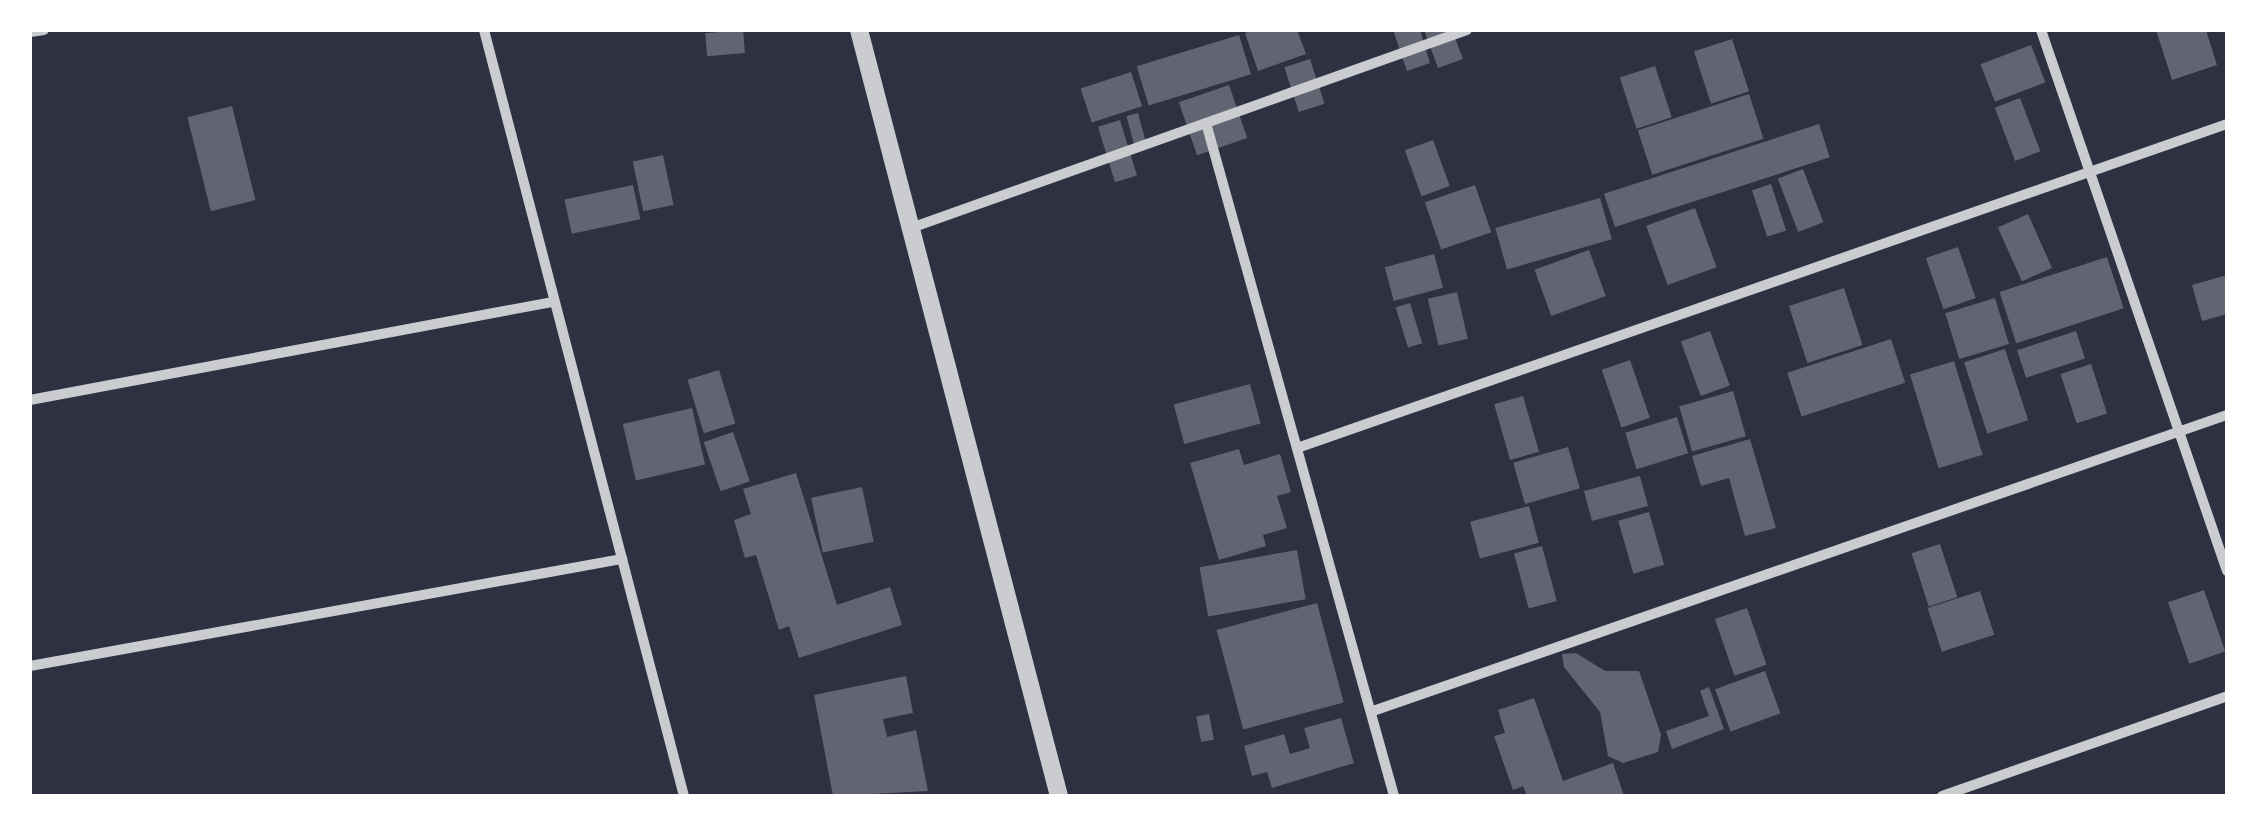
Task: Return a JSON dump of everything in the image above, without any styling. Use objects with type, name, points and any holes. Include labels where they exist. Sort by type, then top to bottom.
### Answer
[{"type":"street","points":[[30,32],[44,30]]},
{"type":"street","points":[[484,30],[684,796]]},
{"type":"street","points":[[859,30],[1059,796]]},
{"type":"street","points":[[911,228],[1467,30]]},
{"type":"street","points":[[2041,30],[2091,170],[2175,436],[2227,571]]},
{"type":"street","points":[[1206,123],[1300,447],[1394,796]]},
{"type":"street","points":[[1300,447],[2227,124]]},
{"type":"street","points":[[30,400],[552,302]]},
{"type":"street","points":[[1372,711],[2227,415]]},
{"type":"street","points":[[30,666],[622,558]]},
{"type":"street","points":[[1942,796],[2227,696]]},
{"type":"building","points":[[743,30],[745,53],[707,56],[705,33]]},
{"type":"building","points":[[1297,30],[1306,54],[1258,71],[1245,33]]},
{"type":"building","points":[[1393,30],[1420,30],[1430,63],[1407,71]]},
{"type":"building","points":[[1424,30],[1452,30],[1463,59],[1438,68]]},
{"type":"building","points":[[2156,30],[2206,30],[2217,65],[2172,80]]},
{"type":"building","points":[[1239,35],[1251,74],[1149,105],[1137,66]]},
{"type":"building","points":[[1732,39],[1749,91],[1711,104],[1694,51]]},
{"type":"building","points":[[2031,45],[2045,82],[1995,102],[1981,64]]},
{"type":"building","points":[[1310,59],[1325,104],[1299,112],[1284,67]]},
{"type":"building","points":[[1655,66],[1672,117],[1636,129],[1620,77]]},
{"type":"building","points":[[1131,72],[1142,106],[1092,123],[1081,88]]},
{"type":"building","points":[[1229,85],[1247,138],[1197,155],[1179,102]]},
{"type":"building","points":[[1749,94],[1764,139],[1652,175],[1638,130]]},
{"type":"building","points":[[2020,98],[2040,151],[2015,161],[1995,108]]},
{"type":"building","points":[[232,106],[255,200],[211,211],[187,117]]},
{"type":"building","points":[[1138,113],[1147,146],[1135,149],[1126,116]]},
{"type":"building","points":[[1120,120],[1137,175],[1115,182],[1098,127]]},
{"type":"building","points":[[1819,124],[1830,157],[1615,227],[1604,194]]},
{"type":"building","points":[[1433,140],[1450,186],[1422,196],[1405,150]]},
{"type":"building","points":[[663,155],[674,205],[643,211],[633,161]]},
{"type":"building","points":[[1803,169],[1823,222],[1798,232],[1778,179]]},
{"type":"building","points":[[1771,184],[1786,231],[1767,237],[1752,190]]},
{"type":"building","points":[[633,185],[640,219],[572,234],[565,200]]},
{"type":"building","points":[[1475,185],[1491,232],[1441,250],[1425,202]]},
{"type":"building","points":[[1600,198],[1612,239],[1507,269],[1495,228]]},
{"type":"building","points":[[1695,208],[1717,267],[1668,285],[1646,226]]},
{"type":"building","points":[[2028,214],[2052,268],[2022,281],[1998,227]]},
{"type":"building","points":[[1958,247],[1976,298],[1943,309],[1926,258]]},
{"type":"building","points":[[1589,250],[1606,296],[1551,316],[1534,270]]},
{"type":"building","points":[[1434,254],[1443,288],[1394,301],[1385,267]]},
{"type":"building","points":[[2107,257],[2124,308],[2016,343],[2000,292]]},
{"type":"building","points":[[2227,275],[2227,314],[2202,321],[2192,285]]},
{"type":"building","points":[[1844,288],[1863,345],[1807,363],[1789,306]]},
{"type":"building","points":[[1457,292],[1468,339],[1439,346],[1428,299]]},
{"type":"building","points":[[1995,298],[2009,344],[1959,359],[1945,313]]},
{"type":"building","points":[[1410,303],[1422,343],[1408,348],[1396,307]]},
{"type":"building","points":[[1710,331],[1730,386],[1701,396],[1681,342]]},
{"type":"building","points":[[2076,331],[2085,359],[2026,378],[2017,350]]},
{"type":"building","points":[[1891,339],[1905,383],[1802,416],[1787,373]]},
{"type":"building","points":[[2005,349],[2028,420],[1987,434],[1964,362]]},
{"type":"building","points":[[1630,360],[1650,418],[1621,427],[1602,370]]},
{"type":"building","points":[[1954,361],[1983,455],[1939,468],[1910,374]]},
{"type":"building","points":[[2091,364],[2107,413],[2077,423],[2061,374]]},
{"type":"building","points":[[719,370],[735,424],[704,433],[687,380]]},
{"type":"building","points":[[1250,384],[1261,424],[1184,444],[1174,404]]},
{"type":"building","points":[[1733,391],[1746,436],[1692,452],[1679,406]]},
{"type":"building","points":[[1523,396],[1539,452],[1510,460],[1494,404]]},
{"type":"building","points":[[692,408],[705,465],[636,480],[623,424]]},
{"type":"building","points":[[1677,417],[1688,453],[1636,469],[1625,433]]},
{"type":"building","points":[[733,432],[750,481],[721,491],[704,442]]},
{"type":"building","points":[[1750,439],[1776,528],[1745,536],[1729,478],[1701,486],[1692,456]]},
{"type":"building","points":[[1568,447],[1580,488],[1525,504],[1513,463]]},
{"type":"building","points":[[1239,449],[1244,465],[1280,454],[1291,492],[1277,496],[1287,528],[1263,535],[1266,546],[1219,560],[1190,463]]},
{"type":"building","points":[[796,473],[837,605],[890,587],[902,625],[799,658],[789,626],[779,630],[756,555],[745,558],[734,520],[751,514],[743,489]]},
{"type":"building","points":[[1640,476],[1648,506],[1592,521],[1584,491]]},
{"type":"building","points":[[862,487],[874,542],[823,553],[811,498]]},
{"type":"building","points":[[1529,506],[1539,543],[1480,558],[1470,522]]},
{"type":"building","points":[[1649,512],[1664,565],[1633,574],[1618,521]]},
{"type":"building","points":[[1940,544],[1957,597],[1929,607],[1911,553]]},
{"type":"building","points":[[1542,546],[1557,601],[1529,609],[1514,554]]},
{"type":"building","points":[[1297,550],[1306,599],[1208,616],[1200,567]]},
{"type":"building","points":[[2204,590],[2225,651],[2189,664],[2168,602]]},
{"type":"building","points":[[1980,591],[1994,635],[1942,652],[1928,608]]},
{"type":"building","points":[[1317,603],[1344,702],[1243,729],[1217,630]]},
{"type":"building","points":[[1747,608],[1767,665],[1734,676],[1715,619]]},
{"type":"building","points":[[1576,653],[1605,671],[1639,671],[1661,735],[1658,752],[1623,763],[1608,756],[1600,712],[1564,667],[1562,654]]},
{"type":"building","points":[[1765,671],[1780,713],[1731,731],[1715,689]]},
{"type":"building","points":[[906,676],[913,713],[883,719],[887,737],[916,730],[928,791],[833,796],[814,695]]},
{"type":"building","points":[[1709,687],[1724,729],[1672,749],[1666,731],[1709,716],[1700,691]]},
{"type":"building","points":[[1534,698],[1563,781],[1613,763],[1624,796],[1527,796],[1523,786],[1513,790],[1494,736],[1505,733],[1498,710]]},
{"type":"building","points":[[1209,714],[1214,740],[1201,742],[1196,716]]},
{"type":"building","points":[[1341,718],[1354,763],[1272,788],[1267,772],[1252,776],[1244,746],[1284,734],[1290,754],[1310,748],[1304,728]]}]
